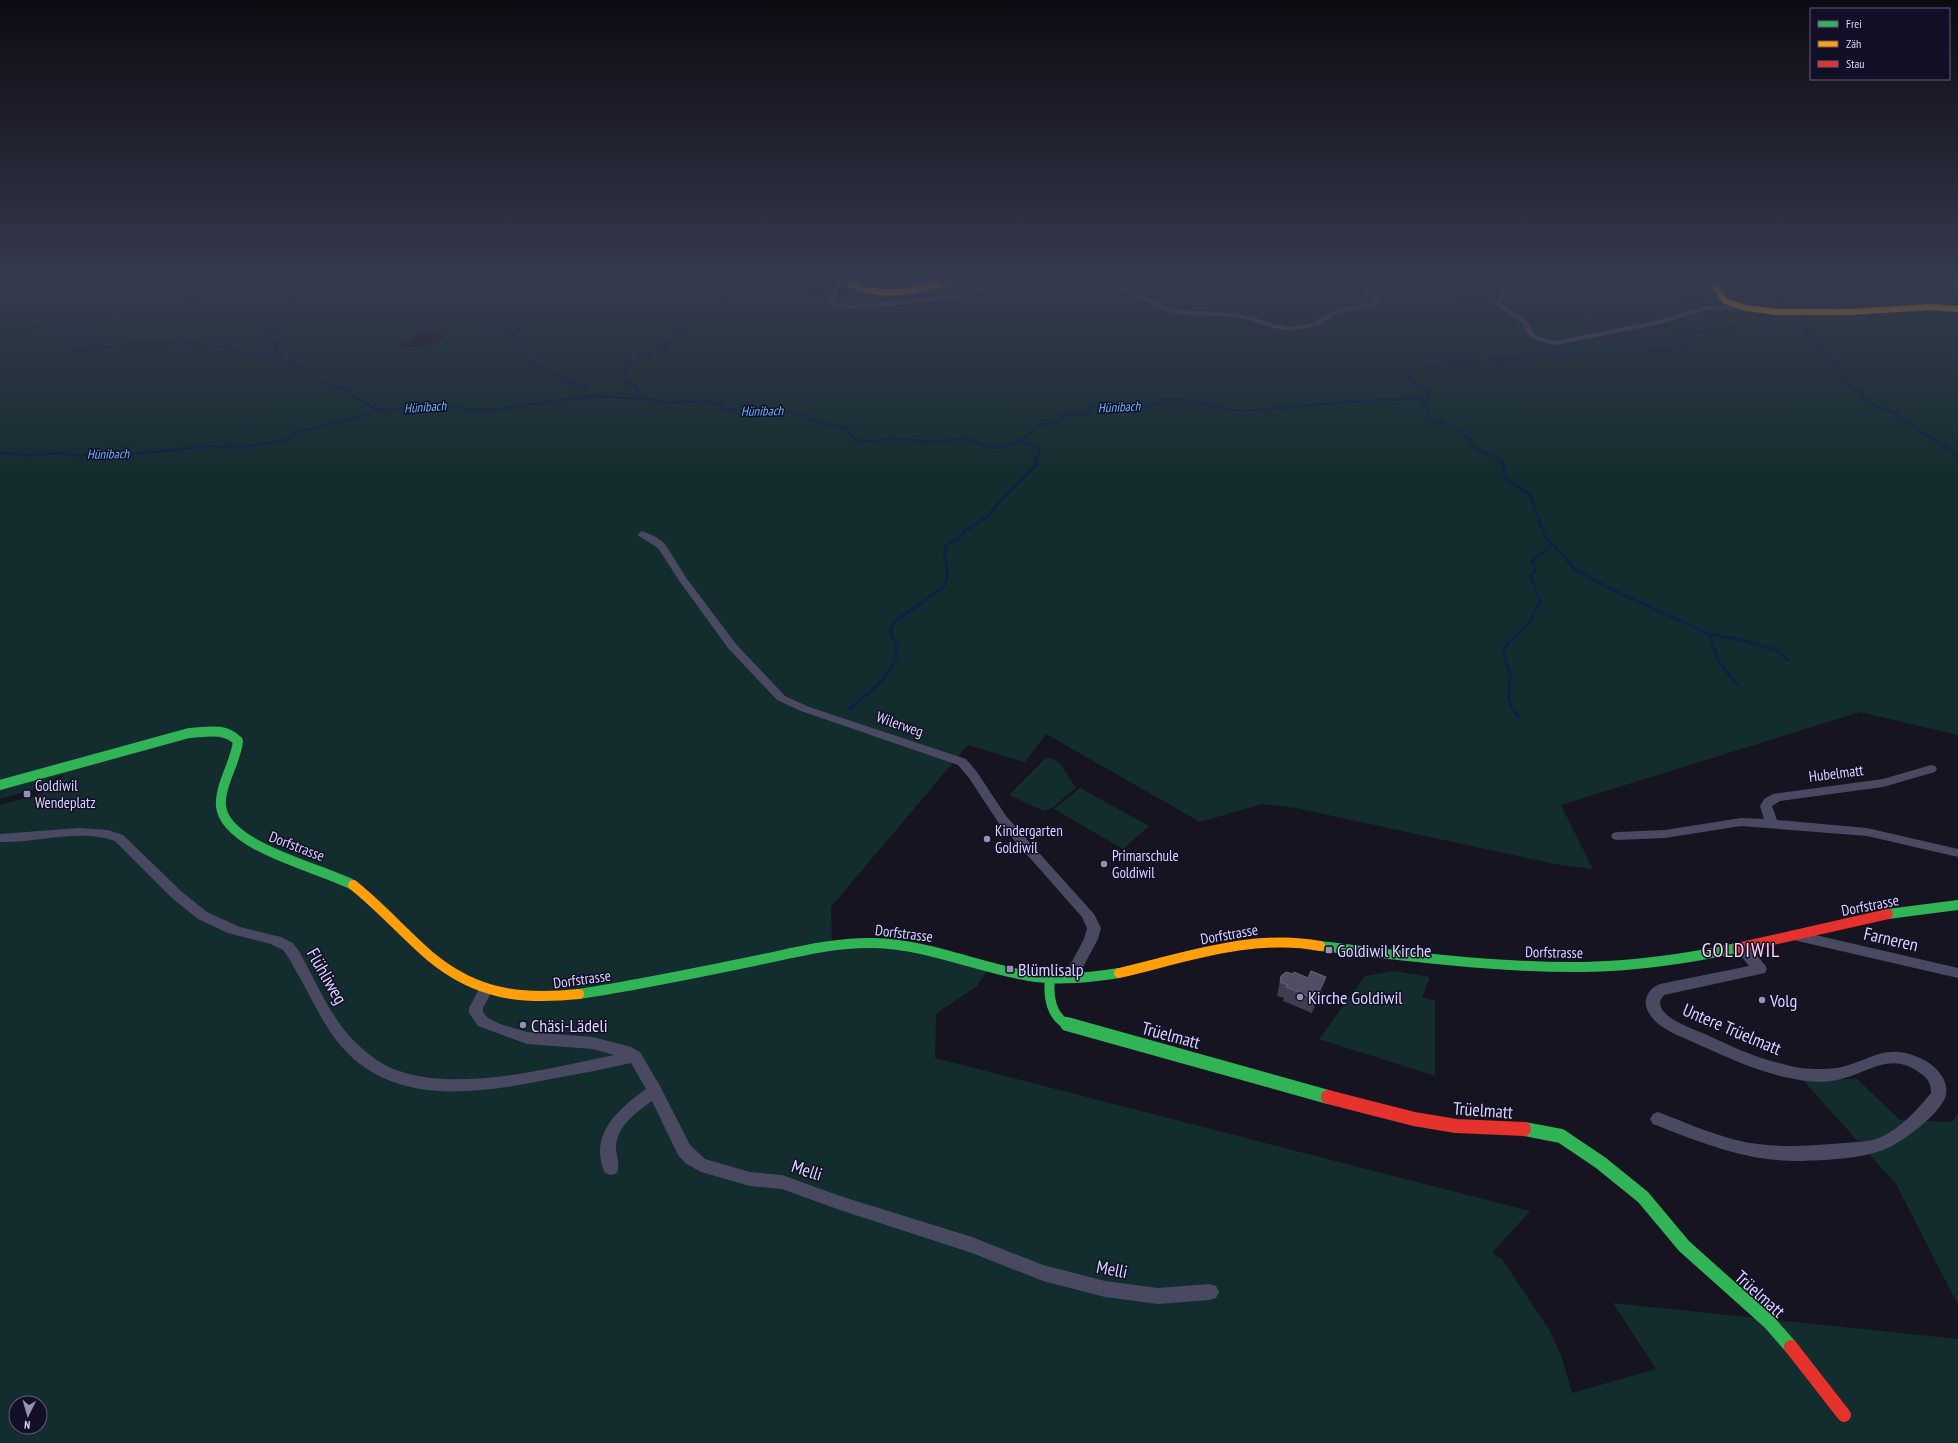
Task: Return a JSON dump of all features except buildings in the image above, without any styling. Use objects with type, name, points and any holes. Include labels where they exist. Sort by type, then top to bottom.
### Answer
[{"type":"street","name":"Wilerweg","points":[[642,534],[653,539],[662,546],[683,580],[732,646],[781,698],[805,709],[962,762],[973,775],[1002,819],[1087,914],[1094,928],[1091,939],[1076,967],[1080,978]]},
{"type":"street","name":"Dorfstrasse","points":[[0,785],[189,733],[210,731],[231,734],[238,742],[239,748],[238,755],[224,788],[221,806],[222,814],[236,833],[265,849],[346,881],[372,901],[448,970],[468,983],[485,991],[524,998],[565,996],[701,973],[832,945],[858,943],[884,943],[912,946],[1014,973],[1050,979],[1080,978],[1121,973],[1205,952],[1267,942],[1291,942],[1504,965],[1560,967],[1626,965],[1689,957],[1741,947],[1886,914],[1958,905]]},
{"type":"street","name":"Hubelmatt","points":[[1772,824],[1766,806],[1768,802],[1777,797],[1883,783],[1931,769]]},
{"type":"street","points":[[1617,836],[1665,834],[1741,822],[1873,834],[1958,853]]},
{"type":"street","name":"Flühliweg","points":[[0,838],[27,839],[97,831],[110,833],[119,838],[182,899],[208,918],[236,931],[263,936],[285,944],[304,972],[324,1009],[347,1043],[367,1062],[392,1075],[419,1083],[471,1087],[495,1084],[635,1056]]},
{"type":"street","name":"Farneren","points":[[1793,935],[1958,973]]},
{"type":"street","name":"Untere Trüelmatt","points":[[1658,1119],[1722,1143],[1759,1152],[1794,1155],[1824,1153],[1873,1146],[1886,1142],[1903,1130],[1938,1095],[1938,1084],[1934,1076],[1922,1065],[1906,1059],[1883,1058],[1840,1073],[1829,1075],[1791,1072],[1760,1064],[1672,1026],[1655,1011],[1653,997],[1654,993],[1660,990],[1760,969],[1741,947]]},
{"type":"street","name":"Trüelmatt","points":[[1050,979],[1048,995],[1054,1015],[1067,1024],[1086,1030],[1162,1048],[1334,1098],[1414,1119],[1456,1126],[1534,1130],[1561,1136],[1602,1163],[1644,1197],[1684,1246],[1769,1322],[1802,1359],[1844,1415]]},
{"type":"street","points":[[485,991],[476,1008],[476,1013],[483,1022],[496,1028],[527,1038],[593,1043],[625,1050],[635,1056]]},
{"type":"street","name":"Melli","points":[[635,1056],[655,1091],[684,1150],[691,1158],[701,1165],[714,1170],[763,1182],[782,1182],[840,1203],[972,1245],[1043,1273],[1105,1289],[1158,1296],[1210,1292]]},
{"type":"street","points":[[611,1168],[608,1146],[613,1129],[635,1106],[655,1091]]},
{"type":"green space","points":[[0,348],[1958,348],[1958,735],[1860,712],[1561,805],[1593,869],[1560,865],[1296,808],[1262,804],[1200,822],[1046,734],[1025,762],[968,745],[831,907],[832,945],[858,943],[990,967],[977,986],[936,1014],[935,1058],[1530,1211],[1492,1253],[1502,1259],[1550,1331],[1562,1358],[1572,1393],[1656,1369],[1613,1303],[1958,1339],[1958,1443],[0,1443],[0,805],[43,793],[64,776],[59,776],[43,787],[0,799]]},
{"type":"green space","points":[[1047,757],[1059,762],[1076,788],[1052,808],[1044,811],[1009,795]]},
{"type":"green space","points":[[1080,788],[1149,826],[1123,849],[1054,809]]},
{"type":"green space","points":[[1394,971],[1430,977],[1422,997],[1435,1001],[1435,1076],[1319,1039],[1365,976]]},
{"type":"green space","points":[[1802,1079],[1857,1079],[1900,1120],[1952,1122],[1958,1113],[1958,1305],[1896,1184]]},
{"type":"waterway","points":[[67,352],[96,348]]},
{"type":"waterway","points":[[228,348],[258,356],[276,354]]},
{"type":"waterway","points":[[276,354],[277,348]]},
{"type":"waterway","points":[[518,348],[517,351],[524,353],[523,355],[533,365],[589,389]]},
{"type":"waterway","points":[[642,399],[634,386],[623,378],[627,365],[659,348]]},
{"type":"waterway","name":"Hünibach","points":[[1424,398],[1428,397],[1427,391],[1417,386],[1404,372],[1419,367],[1560,354],[1607,351],[1654,351],[1680,348]]},
{"type":"waterway","points":[[1827,353],[1837,368],[1860,395],[1878,407],[1896,414],[1958,455]]},
{"type":"waterway","points":[[276,354],[286,362],[295,364],[330,386],[349,390],[353,396],[376,410]]},
{"type":"waterway","name":"Hünibach","points":[[376,410],[458,406],[460,410],[492,410],[594,396],[642,399]]},
{"type":"waterway","name":"Hünibach","points":[[642,399],[668,403],[705,401],[721,404],[721,409],[726,410],[763,409],[785,411],[807,416],[807,419],[847,429],[854,438],[864,442],[893,439],[936,442],[967,439],[992,448],[1018,442],[1028,435],[1037,425],[1056,423],[1064,414],[1088,414],[1093,407],[1140,407],[1158,403],[1163,400],[1179,399],[1231,410],[1248,411],[1348,402],[1424,398]]},
{"type":"waterway","points":[[1424,398],[1422,403],[1428,410],[1426,418],[1448,425],[1463,434],[1478,450],[1495,457],[1501,461],[1503,465]]},
{"type":"waterway","name":"Hünibach","points":[[0,453],[28,455],[61,453],[74,455],[132,454],[212,446],[241,447],[286,440],[297,432],[356,418],[376,410]]},
{"type":"waterway","points":[[1020,442],[1038,447],[1040,452],[1035,459],[1037,464]]},
{"type":"waterway","points":[[852,707],[872,690],[892,667],[897,652],[890,631],[894,622],[942,588],[947,577],[945,557],[946,545],[958,539],[966,530],[987,517],[999,502],[1037,464]]},
{"type":"waterway","points":[[1503,464],[1506,479],[1530,495],[1545,537],[1553,545]]},
{"type":"waterway","points":[[1512,707],[1509,699],[1510,673],[1503,653],[1507,644],[1529,623],[1540,601],[1530,576],[1536,570],[1532,561],[1553,545]]},
{"type":"waterway","points":[[1553,545],[1576,570],[1609,588],[1709,634]]},
{"type":"waterway","points":[[1709,634],[1743,640],[1778,651],[1789,661]]},
{"type":"waterway","points":[[1709,634],[1719,663],[1739,686]]},
{"type":"waterway","points":[[1511,706],[1519,717]]},
{"type":"traffic: fast","points":[[0,785],[189,733],[216,731],[231,734],[238,741],[235,758],[222,798],[221,806],[225,821],[237,834],[255,845],[353,885]]},
{"type":"traffic: fast","points":[[1888,914],[1958,905]]},
{"type":"traffic: fast","points":[[579,994],[665,980],[827,946],[857,943],[893,944],[913,947],[1009,972],[1040,978],[1074,979],[1119,973]]},
{"type":"traffic: fast","points":[[1320,946],[1418,957],[1517,966],[1550,967],[1622,965],[1661,961],[1737,948]]},
{"type":"traffic: fast","points":[[1050,979],[1049,993],[1053,1010],[1067,1024],[1328,1097]]},
{"type":"traffic: fast","points":[[1524,1129],[1561,1136],[1601,1163],[1643,1197],[1684,1246],[1769,1322],[1791,1347]]},
{"type":"traffic: slow","points":[[353,885],[374,902],[431,957],[448,970],[465,980],[483,988],[519,996],[538,997],[579,994]]},
{"type":"traffic: slow","points":[[1119,973],[1203,953],[1246,945],[1289,942],[1320,946]]},
{"type":"traffic: jam","points":[[1737,948],[1888,914]]},
{"type":"traffic: jam","points":[[1328,1097],[1414,1119],[1456,1126],[1524,1129]]},
{"type":"traffic: jam","points":[[1791,1347],[1844,1415]]},
{"type":"place","name":"Goldiwil Wendeplatz","points":[[27,794]]},
{"type":"place","name":"Kindergarten Goldiwil","points":[[987,839]]},
{"type":"place","name":"Primarschule Goldiwil","points":[[1104,864]]},
{"type":"place","name":"Goldiwil Kirche","points":[[1329,950]]},
{"type":"place","name":"Blümlisalp","points":[[1010,969]]},
{"type":"place","name":"Kirche Goldiwil","points":[[1300,997]]},
{"type":"place","name":"Volg","points":[[1762,1000]]},
{"type":"place","name":"Chäsi-Lädeli","points":[[523,1025]]},
{"type":"district","name":"GOLDIWIL","points":[[1741,950]]}]
